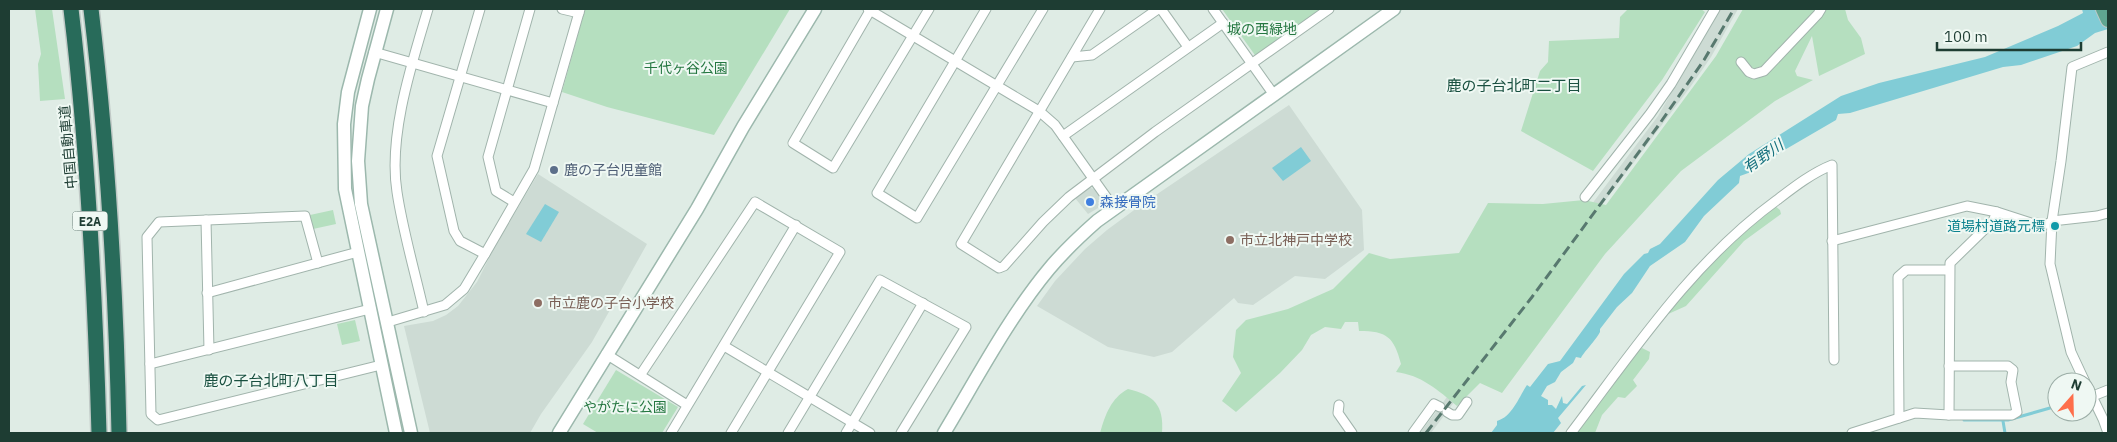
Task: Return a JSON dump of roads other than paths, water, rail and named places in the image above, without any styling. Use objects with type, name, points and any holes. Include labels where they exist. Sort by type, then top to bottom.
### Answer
[{"type":"highway","name":"中国自動車道","points":[[71,9],[86,163],[94,278],[99,433]]},
{"type":"highway","name":"E2A","points":[[91,9],[107,164],[119,433]]},
{"type":"main road","points":[[2103,9],[2108,20]]},
{"type":"street","points":[[370,9],[348,92],[344,124],[345,189],[396,433]]},
{"type":"street","points":[[387,9],[374,52],[362,106],[358,161],[361,204],[411,433]]},
{"type":"street","points":[[424,312],[396,191],[396,146],[403,99],[428,9]]},
{"type":"street","points":[[480,9],[438,156],[454,231],[460,241],[485,254]]},
{"type":"street","points":[[514,202],[496,191],[488,157],[530,9]]},
{"type":"street","points":[[388,322],[445,304],[464,288],[534,169],[579,11],[562,9]]},
{"type":"street","points":[[559,433],[697,209],[743,127],[816,9]]},
{"type":"street","points":[[929,9],[912,36],[833,168],[793,143],[870,9],[912,36],[1039,111],[1055,125],[1114,208]]},
{"type":"street","points":[[986,9],[876,193],[917,218],[1043,9]]},
{"type":"street","points":[[1100,9],[961,244],[999,268],[1004,266],[1069,196],[1155,132],[1330,9]]},
{"type":"street","points":[[1072,56],[1092,56],[1159,9],[1188,47]]},
{"type":"street","points":[[1213,9],[1274,95]]},
{"type":"street","points":[[944,433],[1011,322],[1048,270],[1071,244],[1114,208],[1394,9]]},
{"type":"street","points":[[1585,197],[1666,92],[1715,9]]},
{"type":"street","points":[[1741,62],[1749,72],[1754,74],[1764,71],[1821,9]]},
{"type":"street","points":[[1063,136],[1223,23]]},
{"type":"street","points":[[374,52],[552,103]]},
{"type":"street","points":[[2080,372],[2071,352],[2050,264],[2052,221],[2063,152],[2072,67],[2108,52]]},
{"type":"street","points":[[1571,433],[1675,296],[1722,245],[1753,217],[1786,193],[1818,171],[1832,165],[1834,360]]},
{"type":"street","points":[[641,374],[755,202],[840,252],[730,433]]},
{"type":"street","points":[[1832,241],[1967,206],[1997,212],[2031,223],[2048,224],[2052,221],[2108,213]]},
{"type":"street","points":[[1950,415],[1950,263],[1993,221],[1997,212]]},
{"type":"street","points":[[318,263],[305,216],[159,222],[147,237],[151,414],[158,420],[381,365]]},
{"type":"street","points":[[206,220],[208,350]]},
{"type":"street","points":[[671,433],[796,225]]},
{"type":"street","points":[[207,293],[358,252]]},
{"type":"street","points":[[1899,418],[1898,277],[1906,270],[1949,270]]},
{"type":"street","points":[[788,433],[880,280],[966,327],[901,433]]},
{"type":"street","points":[[846,433],[923,303]]},
{"type":"street","points":[[150,364],[370,309]]},
{"type":"street","points":[[724,346],[870,433]]},
{"type":"street","points":[[606,354],[641,374],[687,405]]},
{"type":"street","points":[[1852,433],[1914,413],[2012,415],[2017,412],[2011,382],[2012,370],[2008,366],[1950,366]]},
{"type":"street","points":[[1413,433],[1434,404],[1452,415],[1458,415],[1467,402]]},
{"type":"street","points":[[1339,406],[1338,413],[1352,433]]},
{"type":"street","points":[[2097,406],[2108,433]]},
{"type":"water","name":"有野川","points":[[2082,9],[2108,9],[2108,29],[2095,33],[2077,46],[2021,65],[2003,67],[1850,113],[1838,114],[1836,120],[1764,162],[1751,172],[1740,176],[1739,183],[1704,216],[1685,242],[1650,266],[1632,293],[1617,307],[1600,329],[1600,332],[1581,358],[1576,357],[1573,363],[1561,372],[1555,382],[1547,386],[1541,396],[1548,400],[1548,405],[1552,405],[1556,409],[1562,396],[1563,403],[1567,404],[1582,386],[1586,385],[1558,418],[1561,423],[1553,433],[1491,433],[1497,425],[1497,421],[1511,411],[1527,385],[1530,387],[1548,364],[1560,361],[1624,274],[1650,249],[1660,244],[1718,180],[1749,154],[1841,96],[1879,83],[1985,57],[2058,26],[2083,13]]},
{"type":"water","points":[[1301,147],[1311,161],[1283,181],[1272,168]]},
{"type":"water","points":[[545,204],[559,212],[541,242],[526,234]]},
{"type":"waterway","points":[[1964,420],[2008,420],[2047,409]]},
{"type":"waterway","points":[[2003,421],[2005,433]]},
{"type":"railway","points":[[1426,433],[1532,297],[1658,126],[1704,60],[1734,9]]},
{"type":"place","name":"鹿の子台児童館","points":[[554,170]]},
{"type":"place","name":"森接骨院","points":[[1090,202]]},
{"type":"place","name":"道場村道路元標","points":[[2055,226]]},
{"type":"place","name":"市立北神戸中学校","points":[[1230,240]]},
{"type":"place","name":"市立鹿の子台小学校","points":[[538,303]]},
{"type":"district","name":"鹿の子台北町二丁目","points":[[1514,85]]},
{"type":"district","name":"鹿の子台北町八丁目","points":[[271,380]]},
{"type":"park label","name":"城の西緑地","points":[[1262,29]]},
{"type":"park label","name":"千代ヶ谷公園","points":[[686,68]]},
{"type":"park label","name":"やがたに公園","points":[[625,407]]}]
